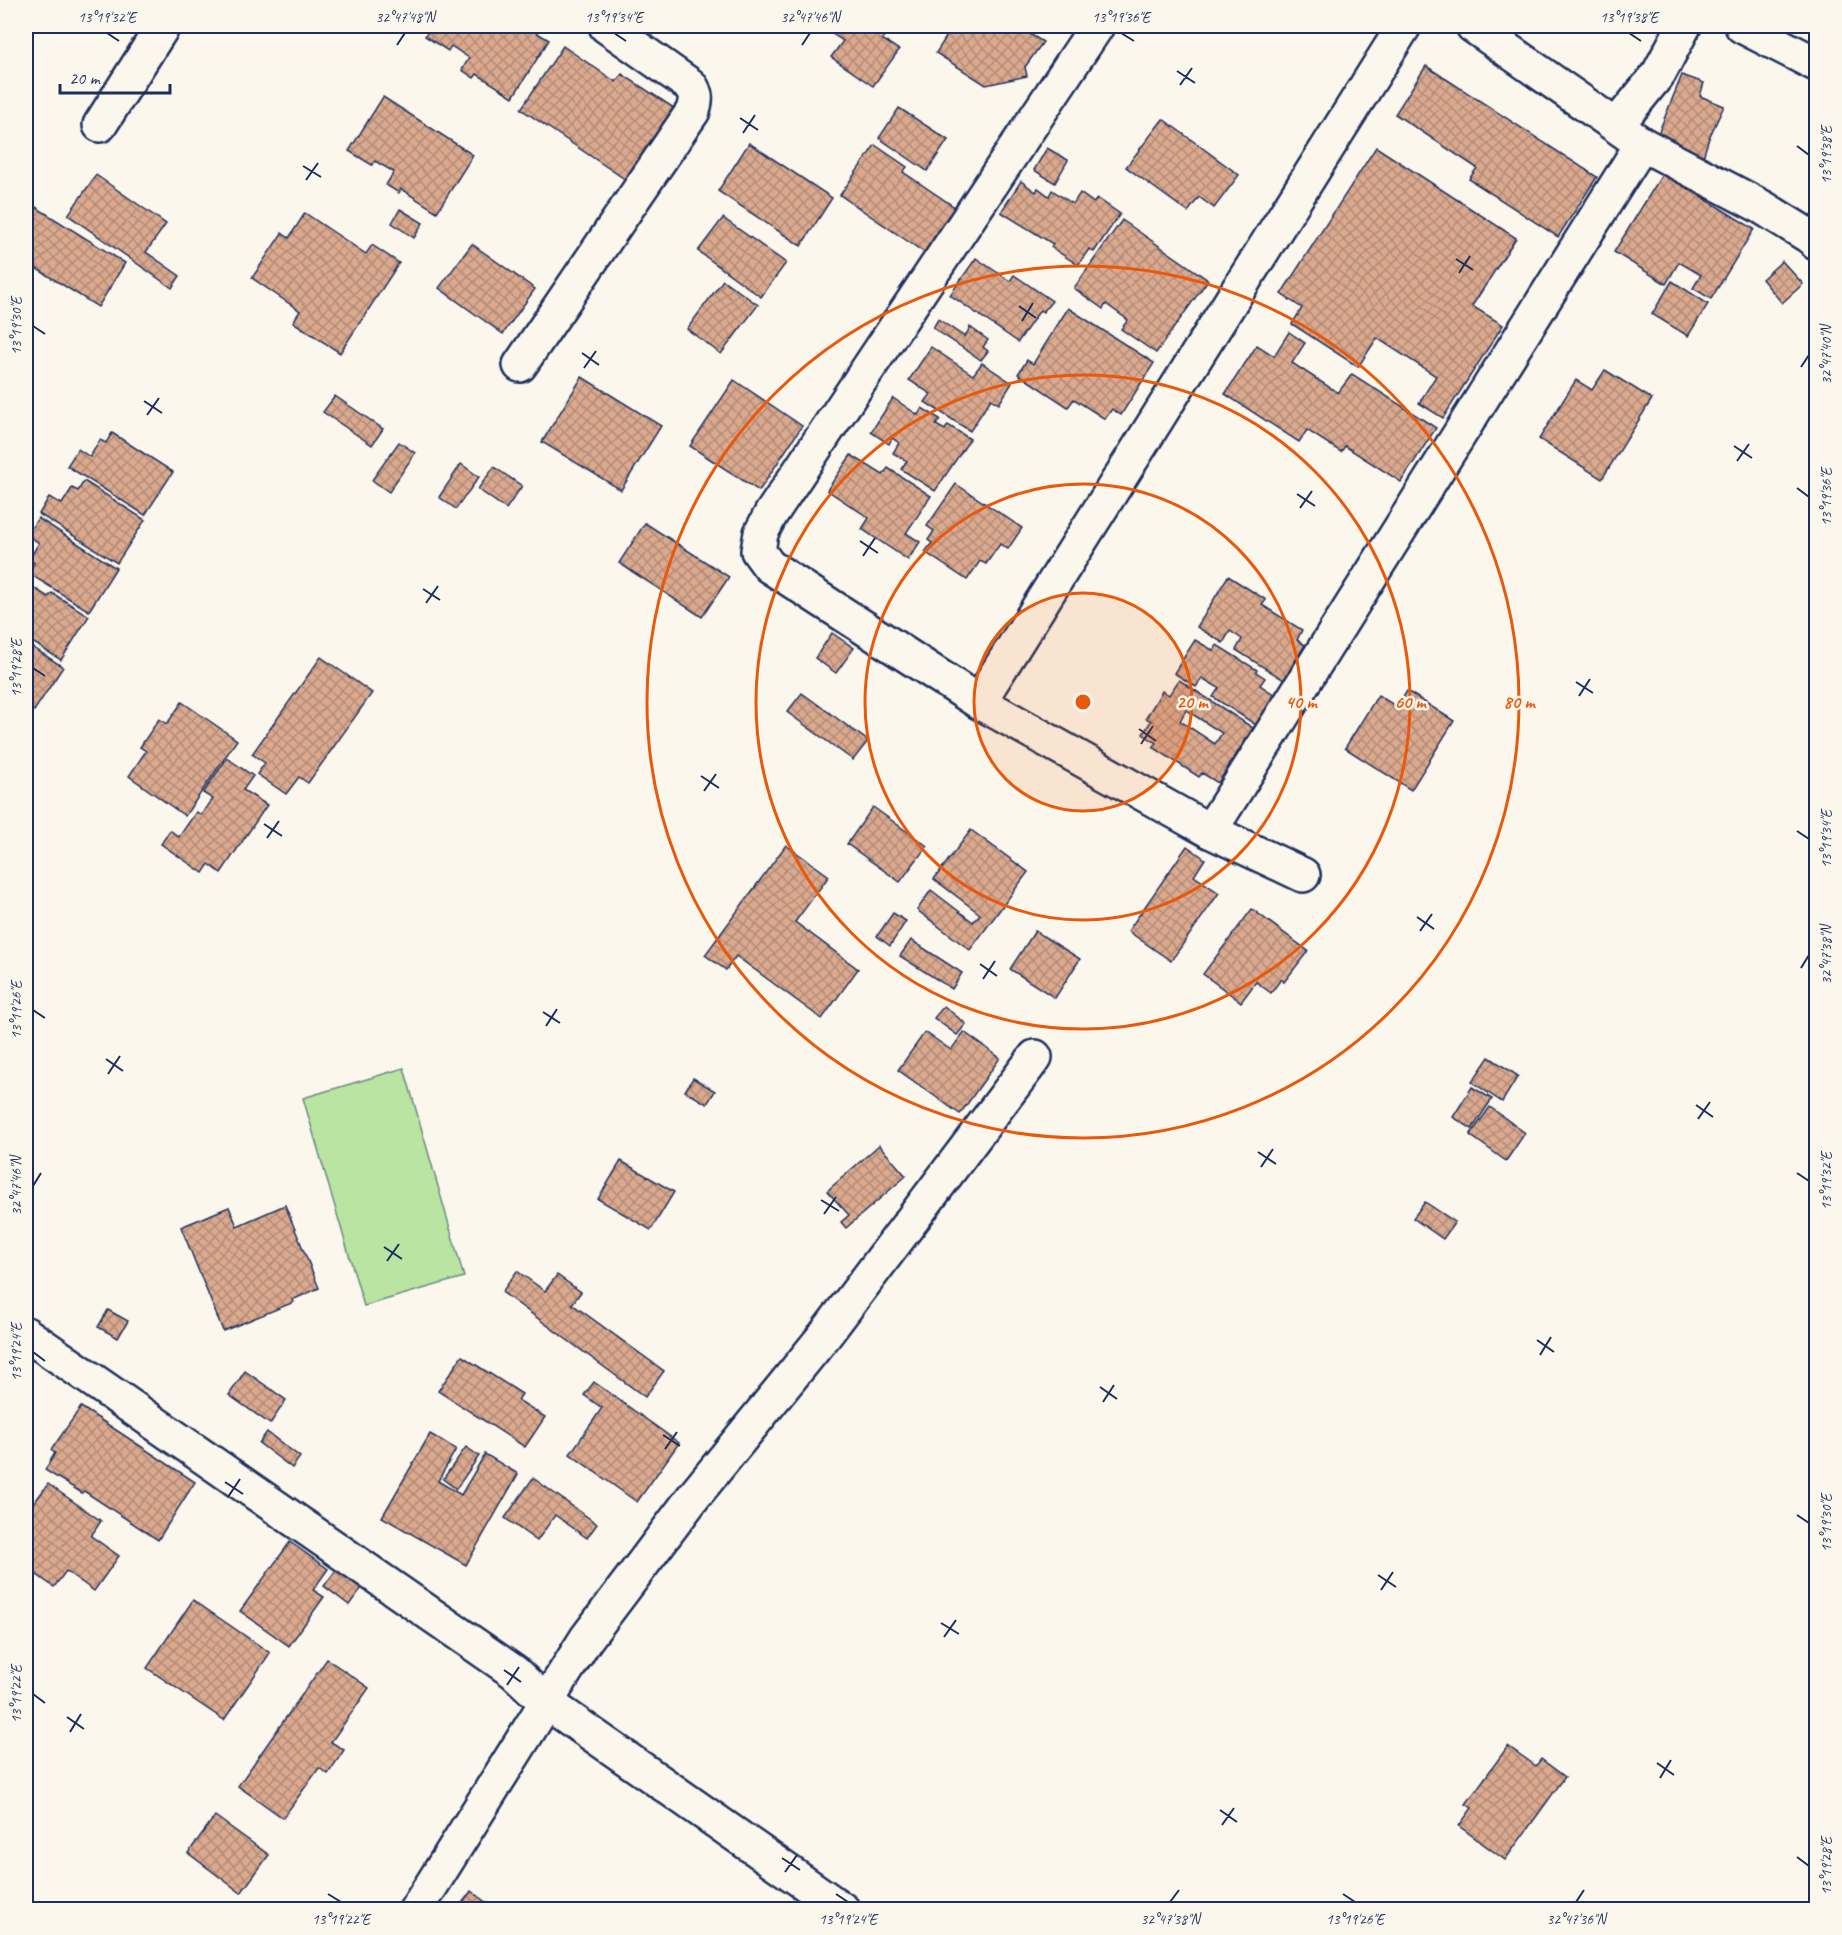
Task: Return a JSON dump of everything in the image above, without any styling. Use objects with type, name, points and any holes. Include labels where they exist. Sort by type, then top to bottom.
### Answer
[{"type":"street","points":[[100,125],[164,26]]},
{"type":"street","points":[[520,365],[693,111],[696,100],[690,85],[606,26]]},
{"type":"street","points":[[1097,26],[778,504],[761,533],[758,550],[769,566],[980,702],[1210,831],[1303,875]]},
{"type":"street","points":[[980,702],[1404,26]]},
{"type":"street","points":[[1473,26],[1629,134],[1762,207],[1812,238],[1816,243]]},
{"type":"street","points":[[1210,831],[1629,134],[1684,26]]},
{"type":"street","points":[[1742,26],[1816,64]]},
{"type":"street","points":[[416,1910],[586,1639],[694,1496],[825,1335],[1035,1057]]},
{"type":"street","points":[[26,1334],[514,1672],[554,1690],[576,1723],[843,1910]]},
{"type":"green space","points":[[404,1068],[464,1277],[364,1306],[303,1098]]},
{"type":"building","points":[[431,26],[526,26],[549,40],[513,97],[477,74],[474,78],[462,70],[469,58],[451,46],[448,51],[425,36]]},
{"type":"building","points":[[892,26],[882,39],[899,50],[873,86],[831,57],[843,41],[822,27]]},
{"type":"building","points":[[953,26],[1017,26],[1043,42],[1025,67],[1027,76],[986,85],[936,53]]},
{"type":"building","points":[[563,46],[616,82],[622,74],[683,114],[635,186],[521,109]]},
{"type":"building","points":[[1426,66],[1597,177],[1558,237],[1469,179],[1477,168],[1395,114]]},
{"type":"building","points":[[1682,75],[1704,83],[1700,96],[1724,106],[1703,157],[1658,134]]},
{"type":"building","points":[[383,97],[473,155],[437,212],[401,189],[399,193],[386,185],[394,172],[375,161],[372,165],[349,151]]},
{"type":"building","points":[[899,108],[948,140],[927,171],[879,138]]},
{"type":"building","points":[[1163,119],[1239,175],[1214,208],[1199,197],[1188,212],[1126,167]]},
{"type":"building","points":[[749,143],[832,198],[801,246],[718,191]]},
{"type":"building","points":[[875,145],[907,167],[903,172],[956,208],[925,253],[840,195]]},
{"type":"building","points":[[1376,147],[1516,238],[1472,306],[1503,325],[1443,418],[1419,403],[1436,376],[1377,338],[1358,367],[1292,324],[1302,308],[1281,294]]},
{"type":"building","points":[[1047,148],[1068,160],[1055,183],[1034,170]]},
{"type":"building","points":[[1663,173],[1754,229],[1711,299],[1693,288],[1701,275],[1679,262],[1666,284],[1614,252]]},
{"type":"building","points":[[96,175],[166,224],[146,252],[180,276],[172,288],[68,215]]},
{"type":"building","points":[[1021,181],[1036,192],[1038,188],[1049,196],[1052,190],[1073,204],[1080,193],[1094,203],[1097,198],[1120,214],[1094,252],[1089,249],[1078,265],[1051,247],[1053,244],[1001,212]]},
{"type":"building","points":[[34,206],[125,263],[98,307],[26,262],[26,220]]},
{"type":"building","points":[[400,209],[423,223],[414,238],[392,223]]},
{"type":"building","points":[[305,213],[366,254],[372,245],[399,263],[340,353],[293,322],[300,311],[252,278],[282,233],[289,238]]},
{"type":"building","points":[[723,218],[786,263],[761,297],[698,251]]},
{"type":"building","points":[[1122,220],[1208,280],[1156,353],[1121,329],[1128,320],[1106,304],[1103,309],[1074,288]]},
{"type":"building","points":[[472,244],[535,289],[503,334],[439,288]]},
{"type":"building","points":[[976,258],[1010,281],[1014,275],[1052,301],[1043,312],[1040,310],[1018,342],[950,295]]},
{"type":"building","points":[[1782,261],[1803,284],[1782,303],[1762,279]]},
{"type":"building","points":[[723,280],[758,305],[721,354],[687,329]]},
{"type":"building","points":[[1672,281],[1708,304],[1688,336],[1652,314]]},
{"type":"building","points":[[1068,308],[1154,363],[1121,415],[1112,409],[1105,419],[1074,399],[1068,407],[1018,374],[1027,360],[1033,364]]},
{"type":"building","points":[[938,319],[965,337],[970,327],[988,340],[983,347],[988,351],[981,360],[933,328]]},
{"type":"building","points":[[1289,332],[1305,343],[1292,363],[1338,393],[1352,374],[1436,428],[1401,482],[1345,446],[1341,452],[1307,430],[1299,442],[1225,394],[1257,345],[1274,356]]},
{"type":"building","points":[[931,347],[973,375],[982,363],[1012,383],[999,404],[991,399],[970,431],[925,402],[931,394],[909,380]]},
{"type":"building","points":[[1605,370],[1652,399],[1602,479],[1539,439],[1576,380],[1592,390]]},
{"type":"building","points":[[582,377],[661,426],[621,490],[542,442]]},
{"type":"building","points":[[734,380],[802,426],[759,491],[690,446]]},
{"type":"building","points":[[335,396],[383,429],[372,445],[323,412]]},
{"type":"building","points":[[893,398],[918,415],[922,408],[940,419],[936,425],[945,430],[948,425],[970,439],[935,491],[901,469],[907,461],[893,453],[899,443],[892,438],[889,444],[871,432]]},
{"type":"building","points":[[112,433],[173,472],[145,515],[67,466],[78,449],[90,457],[100,440],[106,443]]},
{"type":"building","points":[[399,442],[415,453],[389,492],[372,480]]},
{"type":"building","points":[[851,455],[883,475],[888,468],[931,496],[906,533],[920,542],[908,560],[862,529],[869,518],[827,490]]},
{"type":"building","points":[[461,464],[479,477],[456,509],[439,497]]},
{"type":"building","points":[[494,467],[522,486],[506,509],[478,489]]},
{"type":"building","points":[[84,481],[145,520],[117,563],[39,514],[49,497],[62,504],[72,488],[78,491]]},
{"type":"building","points":[[956,484],[1022,528],[1008,549],[1000,544],[986,564],[980,561],[967,580],[925,552],[932,543],[928,540],[934,531],[927,526]]},
{"type":"building","points":[[38,518],[116,568],[89,611],[28,573],[34,563],[29,559],[39,543],[27,535]]},
{"type":"building","points":[[645,523],[729,577],[702,617],[619,563]]},
{"type":"building","points":[[1228,576],[1266,600],[1262,605],[1302,630],[1297,640],[1305,645],[1284,680],[1236,650],[1242,639],[1230,631],[1223,643],[1197,627]]},
{"type":"building","points":[[26,583],[48,597],[52,593],[89,616],[61,660],[26,638]]},
{"type":"building","points":[[832,633],[854,648],[836,673],[815,658]]},
{"type":"building","points":[[1195,640],[1214,651],[1217,645],[1257,670],[1256,672],[1265,678],[1260,685],[1275,695],[1256,725],[1213,697],[1219,688],[1202,678],[1196,687],[1174,673]]},
{"type":"building","points":[[26,643],[63,667],[34,711],[26,705]]},
{"type":"building","points":[[321,657],[372,693],[308,783],[299,777],[286,794],[257,774],[265,763],[252,754]]},
{"type":"building","points":[[1179,680],[1253,728],[1218,783],[1202,773],[1199,777],[1153,747],[1156,743],[1143,734],[1151,721],[1146,718],[1162,691],[1169,695]],"holes":[[[1186,710],[1222,733],[1215,744],[1180,721]]]},
{"type":"building","points":[[1407,691],[1454,721],[1411,790],[1345,748],[1378,695],[1397,707]]},
{"type":"building","points":[[802,693],[868,741],[853,760],[787,712]]},
{"type":"building","points":[[182,702],[237,740],[185,816],[129,776],[146,751],[140,747],[159,719],[167,724]]},
{"type":"building","points":[[227,758],[253,776],[243,790],[267,805],[221,873],[209,864],[203,873],[161,844],[170,830],[179,837],[196,812],[201,815],[213,799],[203,793]]},
{"type":"building","points":[[873,807],[927,846],[900,882],[847,844]]},
{"type":"building","points":[[971,830],[1028,872],[970,950],[917,910],[931,890],[973,922],[980,914],[934,879]]},
{"type":"building","points":[[786,845],[829,876],[795,922],[858,969],[822,1019],[736,956],[726,970],[705,955]]},
{"type":"building","points":[[1187,846],[1205,859],[1194,876],[1219,893],[1171,961],[1128,931]]},
{"type":"building","points":[[1252,909],[1308,951],[1284,982],[1281,979],[1271,993],[1256,982],[1241,1002],[1203,974]]},
{"type":"building","points":[[893,913],[906,921],[890,946],[877,936]]},
{"type":"building","points":[[1035,931],[1080,959],[1055,998],[1010,969]]},
{"type":"building","points":[[911,940],[962,973],[952,989],[900,956]]},
{"type":"building","points":[[944,1006],[966,1024],[957,1035],[934,1018]]},
{"type":"building","points":[[925,1032],[951,1050],[964,1032],[1000,1058],[960,1114],[898,1070]]},
{"type":"building","points":[[1489,1057],[1518,1076],[1502,1102],[1472,1082]]},
{"type":"building","points":[[693,1078],[715,1091],[707,1104],[685,1091]]},
{"type":"building","points":[[1472,1087],[1492,1099],[1472,1129],[1453,1117]]},
{"type":"building","points":[[1490,1107],[1525,1133],[1506,1161],[1470,1135]]},
{"type":"building","points":[[879,1145],[906,1176],[846,1228],[841,1222],[849,1215],[827,1191]]},
{"type":"building","points":[[621,1161],[674,1192],[651,1230],[598,1199]]},
{"type":"building","points":[[1425,1202],[1455,1222],[1443,1239],[1413,1218]]},
{"type":"building","points":[[285,1205],[319,1288],[292,1300],[294,1302],[223,1331],[181,1227],[229,1207],[237,1226]]},
{"type":"building","points":[[517,1271],[545,1291],[557,1275],[581,1292],[572,1304],[664,1371],[645,1397],[502,1292]]},
{"type":"building","points":[[108,1310],[128,1321],[118,1338],[98,1327]]},
{"type":"building","points":[[462,1356],[522,1394],[518,1400],[545,1417],[525,1447],[438,1391]]},
{"type":"building","points":[[245,1371],[286,1400],[270,1424],[229,1395]]},
{"type":"building","points":[[594,1382],[679,1443],[637,1502],[570,1454],[602,1408],[584,1395]]},
{"type":"building","points":[[81,1407],[195,1482],[158,1540],[84,1491],[82,1493],[45,1470],[55,1453],[51,1450]]},
{"type":"building","points":[[267,1432],[300,1457],[292,1468],[259,1443]]},
{"type":"building","points":[[430,1434],[456,1449],[438,1481],[461,1495],[485,1454],[518,1474],[466,1565],[382,1517]]},
{"type":"building","points":[[466,1447],[479,1456],[456,1489],[443,1479]]},
{"type":"building","points":[[533,1478],[597,1524],[587,1538],[555,1515],[537,1541],[505,1518]]},
{"type":"building","points":[[48,1484],[101,1521],[91,1536],[119,1556],[94,1591],[66,1571],[54,1587],[26,1567],[26,1509],[28,1511]]},
{"type":"building","points":[[290,1542],[328,1569],[313,1590],[324,1597],[289,1646],[240,1611]]},
{"type":"building","points":[[342,1562],[367,1581],[349,1605],[324,1586]]},
{"type":"building","points":[[193,1600],[270,1653],[224,1720],[147,1668]]},
{"type":"building","points":[[327,1659],[369,1688],[331,1742],[344,1750],[328,1774],[319,1768],[283,1818],[238,1786]]},
{"type":"building","points":[[1508,1746],[1536,1766],[1541,1759],[1565,1777],[1505,1860],[1459,1826],[1472,1808],[1466,1804]]},
{"type":"building","points":[[215,1816],[269,1855],[241,1893],[188,1853]]},
{"type":"building","points":[[471,1891],[496,1910],[457,1910]]}]
